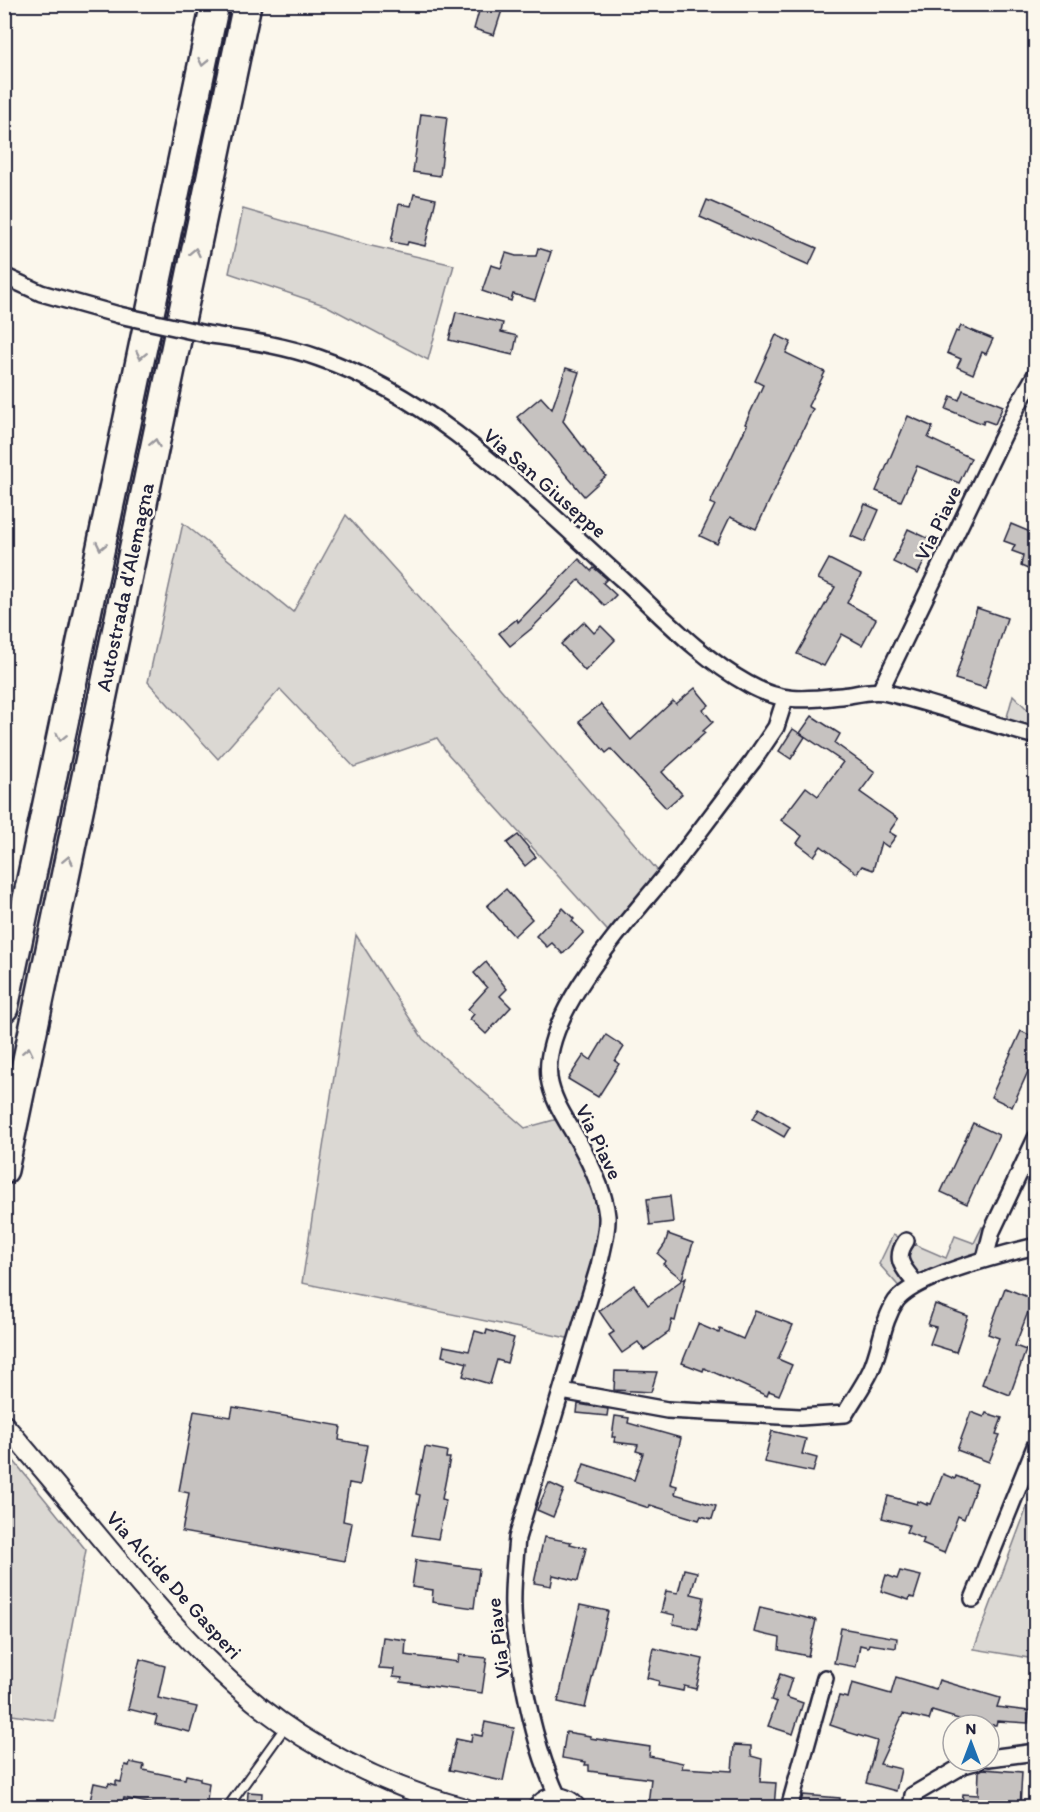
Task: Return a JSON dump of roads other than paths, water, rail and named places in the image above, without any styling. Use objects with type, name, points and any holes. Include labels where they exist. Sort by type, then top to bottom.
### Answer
[{"type":"highway","name":"Autostrada d'Alemagna","points":[[4,1008],[215,4]]},
{"type":"highway","name":"Autostrada d'Alemagna","points":[[4,1170],[247,4]]},
{"type":"street","name":"Via San Giuseppe","points":[[4,276],[41,293],[119,315],[260,343],[319,358],[378,383],[443,424],[488,459],[685,637],[747,684],[785,699],[813,699],[880,691],[1035,736]]},
{"type":"street","name":"Via Piave","points":[[880,691],[1035,374]]},
{"type":"street","name":"Via Piave","points":[[547,1801],[545,1769],[531,1718],[518,1648],[513,1609],[513,1574],[517,1538],[599,1266],[607,1217],[605,1205],[585,1153],[557,1104],[549,1079],[549,1060],[556,1033],[568,1006],[592,969],[753,761],[776,727],[785,699]]},
{"type":"street","points":[[985,1259],[992,1231],[1035,1138]]},
{"type":"street","points":[[906,1240],[900,1249],[900,1262],[916,1284]]},
{"type":"street","points":[[562,1391],[668,1410],[800,1417],[845,1414],[871,1370],[889,1314],[904,1292],[916,1284],[985,1259],[1035,1246]]},
{"type":"street","name":"Via Alcide De Gasperi","points":[[4,1424],[183,1634],[228,1678],[317,1746],[381,1778],[434,1799],[465,1808]]},
{"type":"street","points":[[973,1599],[1035,1444]]},
{"type":"street","points":[[789,1808],[825,1678]]},
{"type":"street","points":[[1001,1756],[1035,1752]]},
{"type":"street","points":[[911,1808],[913,1795],[950,1773]]},
{"type":"street","points":[[547,1801],[566,1798],[577,1808]]},
{"type":"lane","points":[[226,1808],[287,1725]]}]
